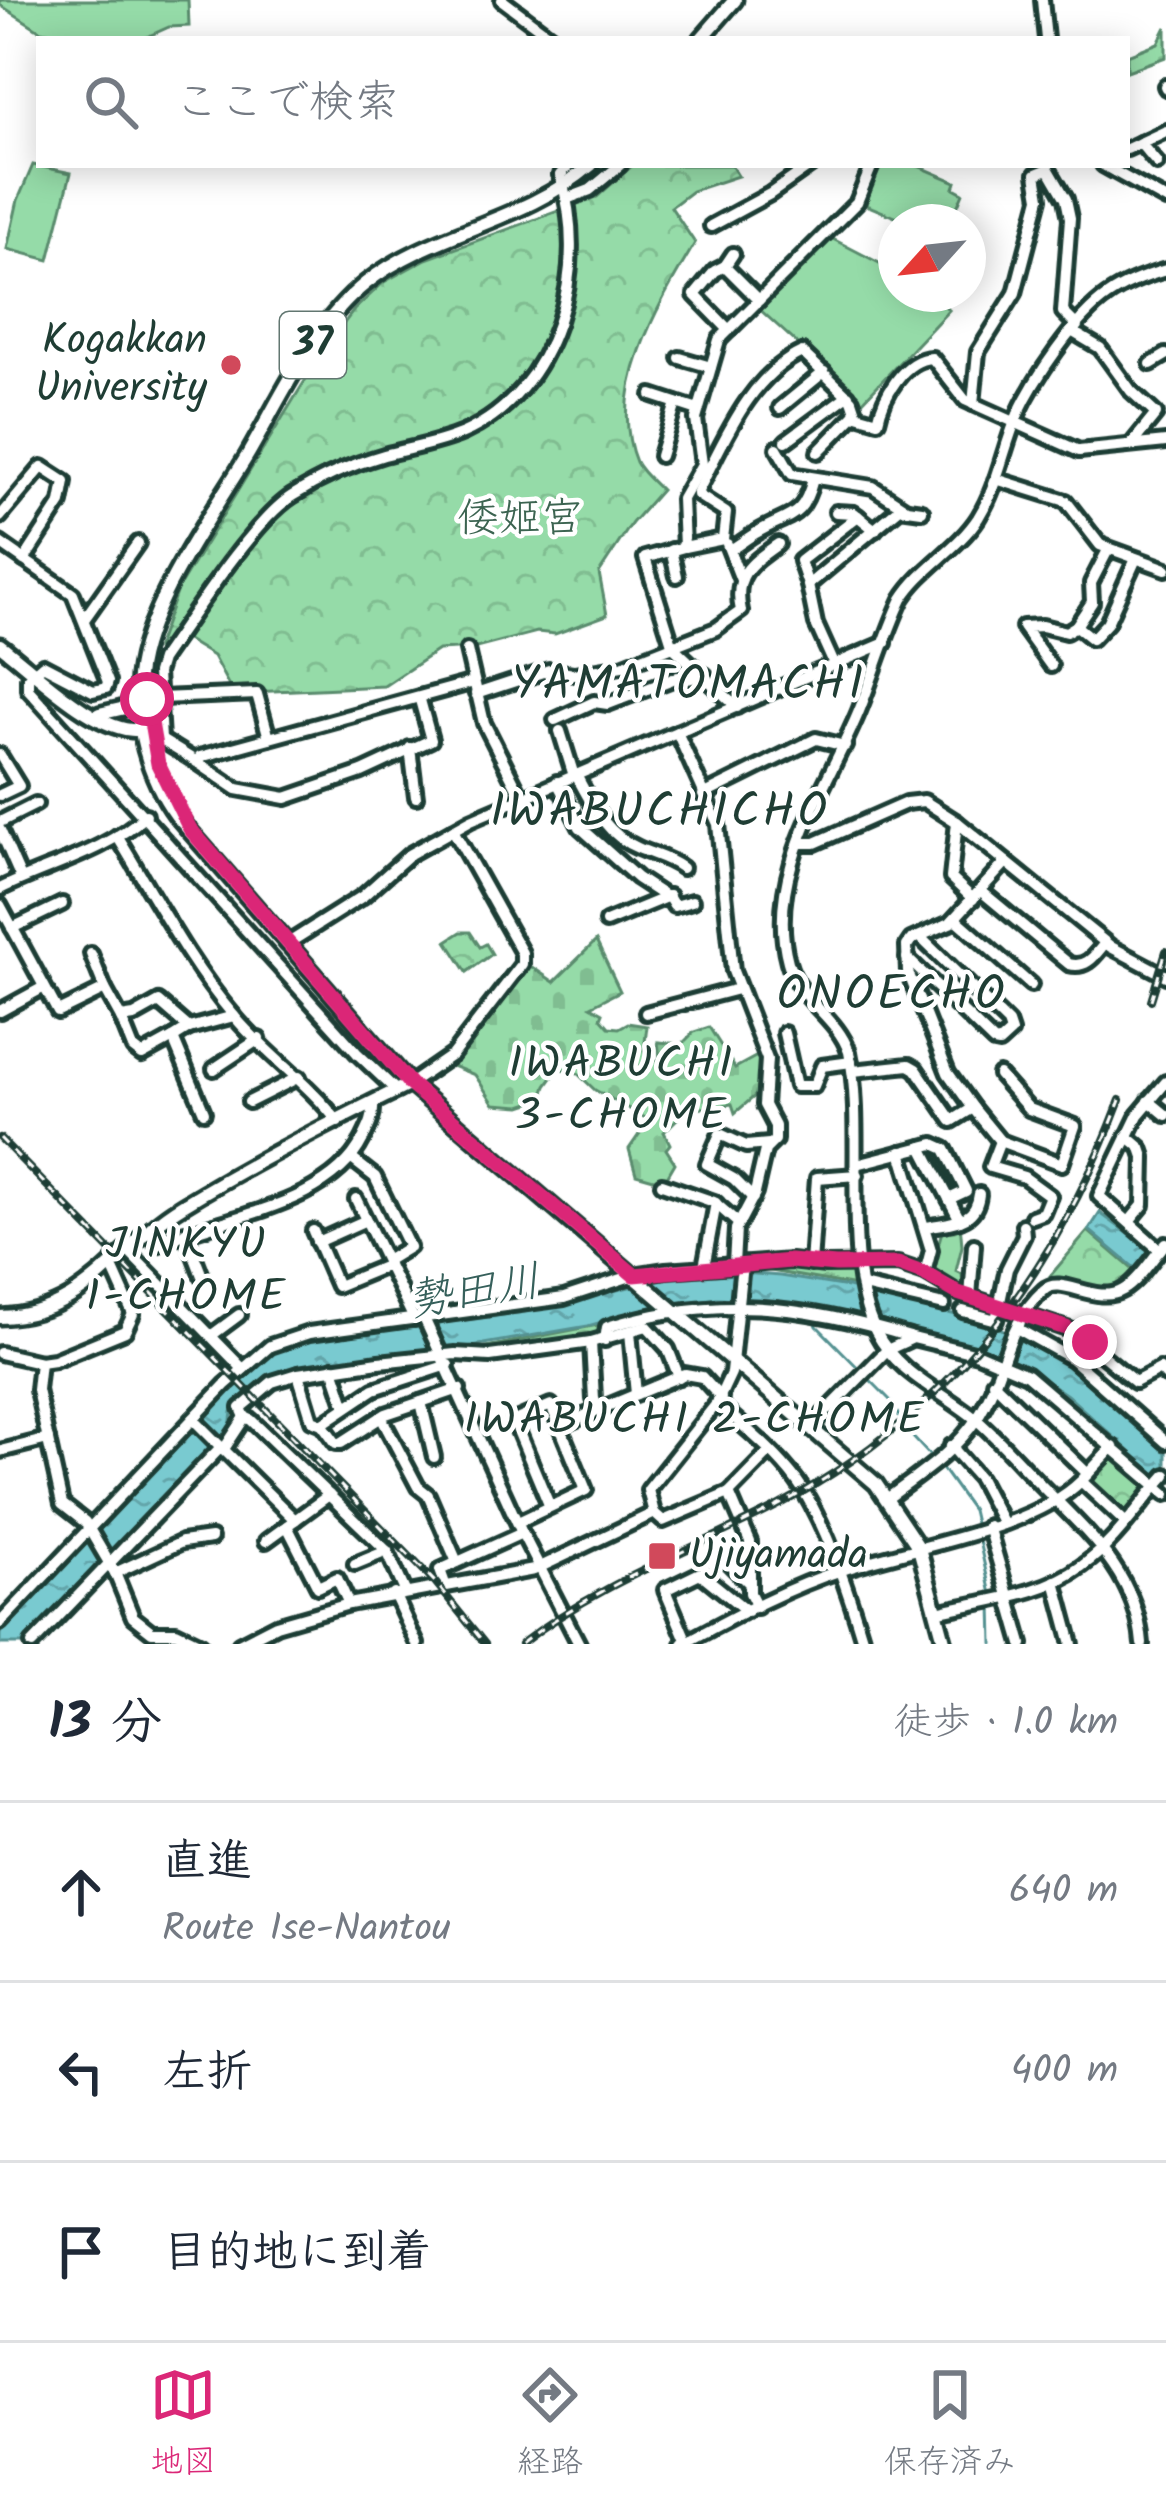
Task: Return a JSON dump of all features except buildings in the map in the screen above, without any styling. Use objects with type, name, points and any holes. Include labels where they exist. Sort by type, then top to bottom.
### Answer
[{"type":"main road","points":[[704,36],[735,0]]},
{"type":"main road","name":"37","points":[[151,734],[138,685],[168,588],[311,348],[340,308],[375,276],[408,256],[567,192],[588,168]]},
{"type":"main road","name":"37","points":[[149,638],[146,676],[151,734]]},
{"type":"main road","points":[[0,645],[108,726],[151,734]]},
{"type":"main road","points":[[99,714],[125,708],[138,685]]},
{"type":"main road","points":[[76,703],[151,734]]},
{"type":"main road","points":[[76,703],[103,730],[131,743],[150,765],[164,798],[403,1087],[637,1277],[888,1498],[919,1548],[946,1644]]},
{"type":"main road","points":[[150,765],[151,734]]},
{"type":"main road","points":[[151,734],[170,795],[190,829]]},
{"type":"main road","points":[[0,1317],[54,1307],[94,1284],[185,1204],[403,1087]]},
{"type":"street","points":[[502,0],[550,36]]},
{"type":"street","points":[[1042,0],[1046,36]]},
{"type":"street","points":[[1130,148],[1166,132]]},
{"type":"street","points":[[1140,143],[1157,164]]},
{"type":"street","points":[[420,700],[431,740],[348,778],[274,799],[232,787],[151,734],[160,698],[157,674],[161,660],[281,505],[358,465],[461,434],[489,419],[514,397],[543,358],[560,320],[572,260],[567,192],[560,175],[566,168]]},
{"type":"street","points":[[567,192],[590,190],[616,168]]},
{"type":"street","points":[[710,226],[807,168]]},
{"type":"street","points":[[677,576],[682,500],[703,456],[695,430],[718,340],[857,202],[871,168]]},
{"type":"street","points":[[973,404],[978,352],[1015,293],[1040,198],[1036,174],[1046,168]]},
{"type":"street","points":[[1049,168],[1067,204],[1069,251],[1063,312],[1156,414],[1131,445]]},
{"type":"street","points":[[1108,168],[1166,200]]},
{"type":"street","points":[[729,330],[695,295],[733,254]]},
{"type":"street","points":[[725,266],[759,300]]},
{"type":"street","points":[[1142,1644],[1133,1599],[1103,1549],[976,1419],[914,1376],[887,1350],[873,1327],[860,1265],[852,1067],[844,1039],[798,987],[786,956],[784,903],[800,843],[909,588],[963,538],[996,479],[1026,399],[1075,329],[1108,295],[1166,270]]},
{"type":"street","points":[[741,580],[727,545],[726,513],[698,491],[741,409],[796,353],[802,352],[848,395],[856,413],[878,422],[895,384],[917,360],[932,358],[954,389],[973,404],[1079,451],[1166,442]]},
{"type":"street","points":[[1151,364],[1166,355]]},
{"type":"street","points":[[680,358],[711,367]]},
{"type":"street","points":[[780,408],[824,373]]},
{"type":"street","points":[[652,395],[698,410]]},
{"type":"street","points":[[848,395],[782,445],[792,474],[873,487],[905,508],[922,511]]},
{"type":"street","points":[[659,456],[676,403]]},
{"type":"street","points":[[818,452],[856,413]]},
{"type":"street","points":[[0,518],[42,467],[65,482],[61,503],[24,560]]},
{"type":"street","points":[[737,707],[673,647],[646,555],[727,545],[788,520],[806,505],[813,479]]},
{"type":"street","points":[[996,479],[1066,501],[1108,550],[1166,569]]},
{"type":"street","points":[[808,585],[905,508]]},
{"type":"street","points":[[836,512],[858,516],[874,530]]},
{"type":"street","points":[[834,664],[816,624],[800,561],[858,516]]},
{"type":"street","points":[[86,619],[138,543]]},
{"type":"street","points":[[197,762],[200,757],[420,700],[546,671],[574,674],[622,666],[673,647],[716,629],[741,611],[737,591],[741,580],[760,556],[778,544]]},
{"type":"street","points":[[1,545],[73,594],[108,682],[106,688],[93,691],[43,665],[28,678],[28,689],[357,1053],[403,1087],[452,1055],[522,964],[522,953],[453,830]]},
{"type":"street","points":[[1051,666],[1023,627],[1066,632],[1076,626],[1092,602],[1091,583],[1108,550]]},
{"type":"street","points":[[1076,626],[1092,639],[1107,623],[1135,561]]},
{"type":"street","points":[[287,944],[363,896],[410,854],[453,830],[885,643]]},
{"type":"street","points":[[467,650],[484,724],[522,798]]},
{"type":"street","points":[[682,868],[607,828],[575,775],[557,725],[594,702],[608,704],[678,677],[704,675]]},
{"type":"street","points":[[160,698],[257,694],[269,739]]},
{"type":"street","points":[[677,732],[718,824],[738,988],[767,1059],[764,1105],[776,1131],[769,1144],[746,1146],[720,1134],[706,1164],[734,1179],[753,1198]]},
{"type":"street","points":[[703,795],[816,740],[825,738],[844,746]]},
{"type":"street","points":[[410,748],[416,797]]},
{"type":"street","points":[[0,755],[19,786],[0,795]]},
{"type":"street","points":[[557,782],[580,827],[637,878],[668,896],[674,906],[692,901]]},
{"type":"street","points":[[800,843],[814,843],[913,800],[924,801],[957,822],[1105,943],[1166,976]]},
{"type":"street","points":[[21,878],[0,826],[36,804]]},
{"type":"street","points":[[0,889],[117,836],[146,815]]},
{"type":"street","points":[[957,822],[951,878],[1069,964],[1092,960],[1105,943]]},
{"type":"street","points":[[117,836],[234,1016],[338,1122]]},
{"type":"street","points":[[999,1075],[1028,1109],[1076,1126],[1062,1164],[1000,1141],[973,1108],[948,1073],[908,972],[908,943],[956,919],[1006,862]]},
{"type":"street","points":[[606,922],[668,896]]},
{"type":"street","points":[[12,928],[62,904]]},
{"type":"street","points":[[0,905],[58,1012],[105,989]]},
{"type":"street","points":[[956,919],[1031,985]]},
{"type":"street","points":[[908,958],[994,1042],[1010,1032],[1008,1023],[920,937]]},
{"type":"street","points":[[91,954],[134,1048],[142,1055],[189,1028],[234,1016]]},
{"type":"street","points":[[0,1011],[44,987]]},
{"type":"street","points":[[646,1013],[738,988]]},
{"type":"street","points":[[122,1018],[159,1002],[189,1028]]},
{"type":"street","points":[[784,1034],[796,1086],[814,1086],[822,1066],[909,1065],[952,1121],[973,1108]]},
{"type":"street","points":[[173,1038],[204,1112]]},
{"type":"street","points":[[214,1070],[260,1040]]},
{"type":"street","points":[[249,1102],[298,1077]]},
{"type":"street","points":[[888,1498],[936,1461],[976,1419],[1019,1316],[1049,1285],[1100,1296],[1120,1292],[1163,1246],[1099,1196],[1127,1136],[1166,1082]]},
{"type":"street","points":[[1149,1101],[1166,1115]]},
{"type":"street","points":[[157,1245],[185,1232],[250,1217],[324,1180],[352,1159],[372,1120],[373,1104]]},
{"type":"street","points":[[1127,1136],[1144,1157],[1143,1205],[1129,1222]]},
{"type":"street","points":[[963,1311],[996,1320],[1006,1269],[1028,1221],[1043,1213],[1050,1196],[1024,1177],[990,1166],[1000,1141]]},
{"type":"street","points":[[769,1144],[753,1198],[738,1223],[739,1304],[733,1360],[719,1400],[648,1490],[654,1513],[663,1521],[729,1493],[770,1451]]},
{"type":"street","points":[[811,1264],[817,1178],[934,1144],[946,1149],[966,1191],[950,1199]]},
{"type":"street","points":[[922,1147],[960,1220]]},
{"type":"street","points":[[901,1153],[926,1227],[931,1254],[925,1274]]},
{"type":"street","points":[[352,1159],[375,1177],[409,1247],[337,1286],[315,1237],[364,1220]]},
{"type":"street","points":[[662,1184],[716,1203],[738,1223]]},
{"type":"street","points":[[926,1227],[975,1212],[979,1194]]},
{"type":"street","points":[[356,1199],[387,1263],[444,1357],[520,1528],[579,1644]]},
{"type":"street","points":[[704,1267],[716,1203]]},
{"type":"street","points":[[185,1232],[202,1276]]},
{"type":"street","points":[[970,1297],[974,1245]]},
{"type":"street","points":[[128,1251],[243,1369]]},
{"type":"street","points":[[0,1623],[243,1369],[289,1337],[564,1298],[637,1277],[704,1267],[790,1261],[898,1264],[1019,1316],[1077,1333],[1135,1382],[1164,1369]]},
{"type":"street","points":[[0,1353],[40,1362],[72,1355],[128,1327],[133,1314],[112,1267]]},
{"type":"street","points":[[863,1287],[944,1305]]},
{"type":"street","points":[[604,1340],[607,1327],[672,1309],[739,1304],[777,1306],[873,1327],[1003,1362],[1044,1386],[1162,1484],[1084,1565],[1055,1581],[937,1612]]},
{"type":"street","points":[[212,1335],[239,1315]]},
{"type":"street","points":[[1019,1316],[1018,1328],[1085,1370],[1166,1442]]},
{"type":"street","points":[[416,1644],[387,1551],[245,1417],[241,1408],[265,1387],[298,1374],[591,1342],[647,1326],[668,1349],[679,1377]]},
{"type":"street","points":[[630,1332],[636,1394]]},
{"type":"street","points":[[810,1428],[887,1350],[913,1338]]},
{"type":"street","points":[[591,1342],[594,1399],[599,1409]]},
{"type":"street","points":[[322,1424],[380,1387],[444,1357]]},
{"type":"street","points":[[40,1362],[37,1390],[62,1504],[89,1530],[111,1565],[128,1612],[148,1638],[176,1632],[201,1644]]},
{"type":"street","points":[[372,1363],[380,1387]]},
{"type":"street","points":[[333,1368],[346,1407]]},
{"type":"street","points":[[560,1426],[689,1373],[702,1377],[801,1488],[838,1570],[864,1644]]},
{"type":"street","points":[[298,1374],[313,1420],[341,1443],[381,1417],[459,1389]]},
{"type":"street","points":[[993,1382],[1125,1522]]},
{"type":"street","points":[[421,1402],[434,1457]]},
{"type":"street","points":[[446,1584],[440,1570],[586,1490],[551,1406],[514,1421],[550,1507]]},
{"type":"street","points":[[32,1644],[222,1447],[245,1417]]},
{"type":"street","points":[[381,1417],[418,1486],[428,1495],[457,1562]]},
{"type":"street","points":[[194,1420],[291,1523],[318,1588],[337,1578],[349,1604]]},
{"type":"street","points":[[0,1451],[48,1439]]},
{"type":"street","points":[[951,1446],[979,1478],[1002,1522]]},
{"type":"street","points":[[752,1609],[700,1574],[665,1590],[685,1643],[838,1570],[1058,1502],[1113,1447]]},
{"type":"street","points":[[729,1493],[751,1549],[752,1609]]},
{"type":"street","points":[[266,1541],[329,1495]]},
{"type":"street","points":[[239,1644],[276,1625],[349,1604],[542,1567],[654,1513]]},
{"type":"street","points":[[981,1529],[997,1598],[1022,1644]]},
{"type":"street","points":[[111,1565],[182,1542],[211,1538]]},
{"type":"street","points":[[750,1584],[730,1563],[751,1549]]},
{"type":"street","points":[[356,1564],[387,1551]]},
{"type":"street","points":[[1055,1581],[1072,1644]]},
{"type":"street","points":[[0,1614],[15,1607]]},
{"type":"green space","points":[[0,0],[188,0],[189,26],[169,27],[149,36],[59,36],[41,31],[0,5]]},
{"type":"green space","points":[[1166,27],[1166,57],[1130,70],[1130,54],[1158,43]]},
{"type":"green space","points":[[33,165],[71,173],[49,260],[7,249],[18,200]]},
{"type":"green space","name":"倭姬宮","points":[[630,168],[733,168],[738,176],[692,191],[671,207],[695,243],[641,347],[628,405],[628,434],[636,462],[661,490],[599,573],[607,615],[555,634],[537,632],[476,648],[438,650],[384,686],[251,692],[230,688],[213,656],[180,636],[165,657],[156,649],[177,590],[325,348],[354,310],[384,282],[426,259],[597,197]]},
{"type":"green space","points":[[878,168],[923,168],[956,182],[954,188],[963,193],[958,204],[878,204],[878,210],[866,205]]},
{"type":"green space","points":[[827,236],[878,262],[878,312],[947,312],[862,402],[757,307]]},
{"type":"green space","points":[[470,932],[492,954],[467,972],[447,941]]},
{"type":"green space","points":[[596,941],[620,991],[591,1006],[603,1013],[601,1018],[609,1027],[647,1026],[644,1050],[649,1063],[660,1059],[658,1042],[682,1044],[694,1032],[709,1027],[735,1068],[761,1054],[763,1089],[735,1113],[732,1104],[695,1109],[693,1103],[664,1132],[670,1144],[666,1149],[675,1163],[664,1182],[636,1174],[629,1149],[649,1120],[595,1090],[577,1073],[559,1068],[542,1099],[521,1106],[494,1104],[475,1075],[447,1064],[526,963],[554,982]]},
{"type":"green space","points":[[960,1222],[962,1246],[956,1271],[962,1274],[964,1292],[930,1274],[942,1231]]},
{"type":"green space","points":[[1088,1231],[1137,1273],[1104,1289],[1045,1282]]},
{"type":"green space","points":[[787,1265],[851,1270],[856,1286],[760,1269]]},
{"type":"green space","points":[[603,1324],[598,1336],[585,1340],[460,1352]]},
{"type":"green space","points":[[1114,1455],[1148,1487],[1126,1517],[1086,1480]]},
{"type":"water","points":[[1100,1213],[1152,1248],[1138,1271],[1089,1230]]},
{"type":"water","points":[[717,1271],[848,1287],[991,1324],[1056,1356],[1166,1452],[1166,1484],[1067,1395],[1026,1367],[987,1350],[821,1309],[717,1298],[431,1353],[303,1366],[270,1378],[232,1412],[230,1428],[22,1644],[0,1644],[0,1634],[213,1410],[213,1403],[254,1363],[290,1343],[524,1312],[656,1278]]},
{"type":"waterway","points":[[814,1317],[817,1326],[890,1400],[908,1432],[934,1460]]},
{"type":"waterway","points":[[941,1467],[972,1510],[991,1594]]},
{"type":"waterway","points":[[992,1604],[993,1644]]},
{"type":"railway","points":[[1151,1000],[1166,951]]},
{"type":"railway","points":[[521,1644],[614,1585],[779,1505],[894,1429],[988,1335],[1028,1281],[1094,1164],[1120,1100]]},
{"type":"railway","points":[[0,1138],[435,1582],[485,1644]]},
{"type":"place","name":"Kogakkan University","points":[[231,365]]},
{"type":"place","name":"Ujiyamada","points":[[662,1556]]},
{"type":"district","name":"YAMATOMACHI","points":[[689,686]]},
{"type":"district","name":"IWABUCHICHO","points":[[660,813]]},
{"type":"district","name":"ONOECHO","points":[[892,996]]},
{"type":"district","name":"IWABUCHI 3-CHOME","points":[[622,1091]]},
{"type":"district","name":"JINKYU 1-CHOME","points":[[187,1272]]},
{"type":"district","name":"IWABUCHI 2-CHOME","points":[[695,1421]]},
{"type":"route","points":[[147,699],[158,764],[190,829],[410,1084],[634,1275],[790,1261],[898,1264],[958,1293],[1066,1328],[1090,1342]]},
{"type":"water label","name":"勢田川","points":[[474,1293]]}]
